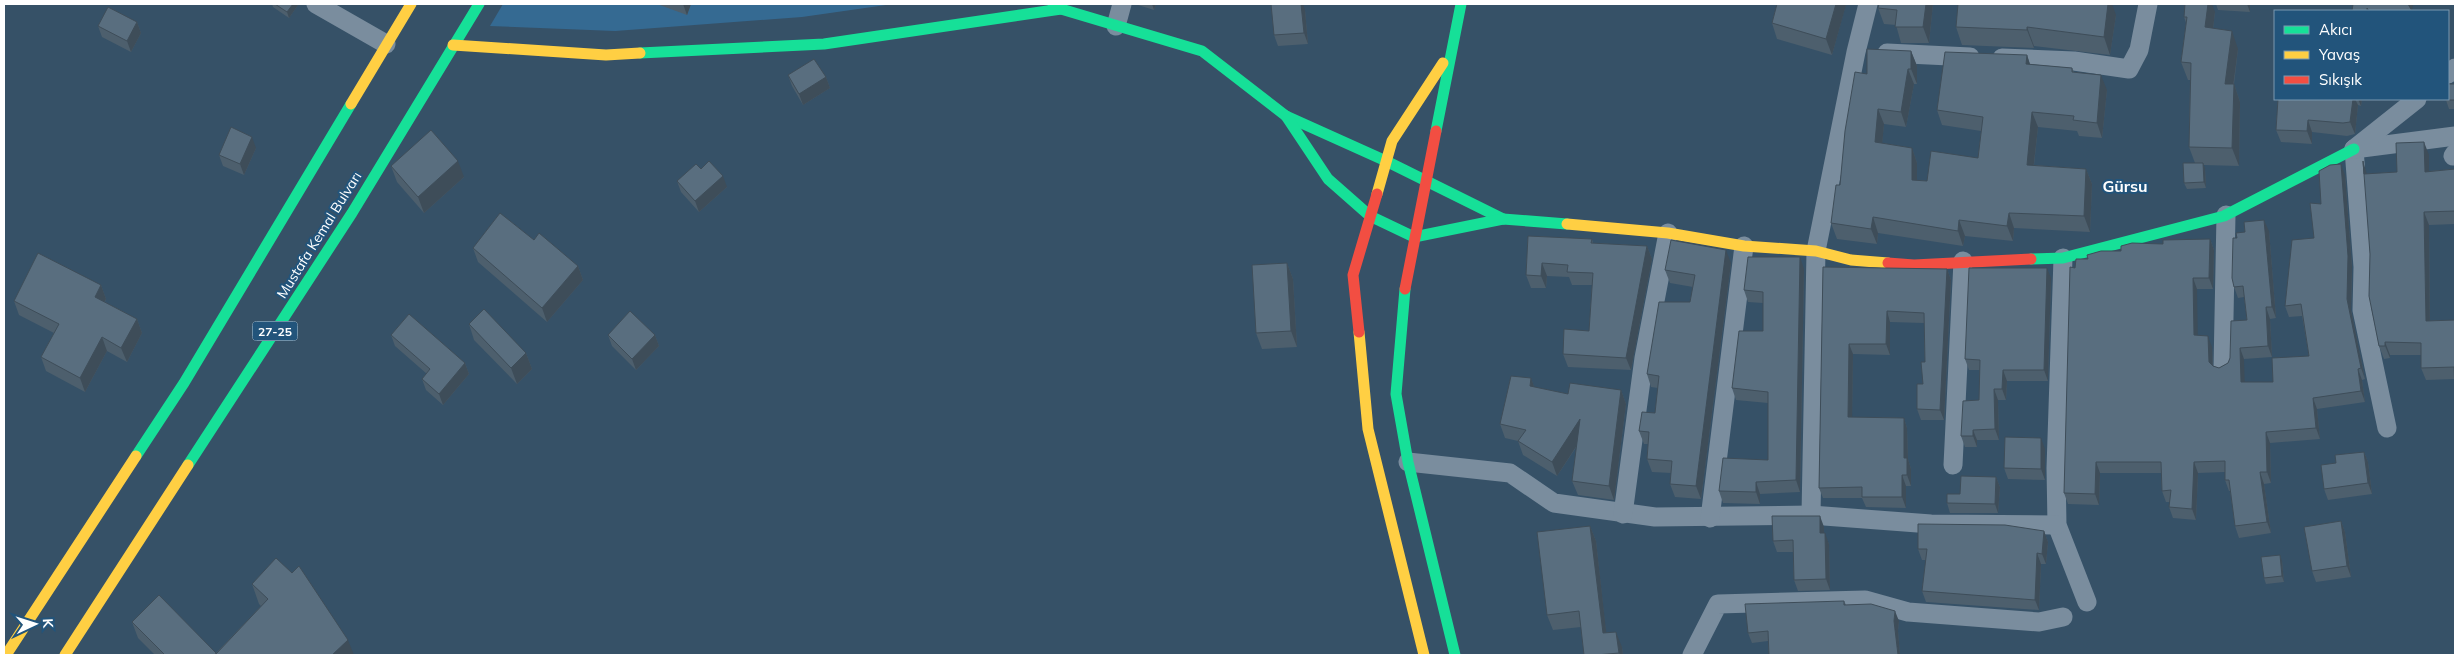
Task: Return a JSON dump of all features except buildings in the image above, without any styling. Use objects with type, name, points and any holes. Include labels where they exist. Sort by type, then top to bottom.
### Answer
[{"type":"main road","points":[[6,655],[184,383],[411,4]]},
{"type":"main road","name":"Mustafa Kemal Bulvarı","points":[[65,655],[352,213],[479,4]]},
{"type":"main road","points":[[1455,655],[1408,462],[1396,394],[1405,286],[1461,4]]},
{"type":"main road","points":[[453,45],[606,55],[824,44],[1057,6],[1202,52],[1286,116],[1425,179],[1503,218]]},
{"type":"main road","points":[[1424,655],[1368,428],[1353,275],[1392,141],[1450,52]]},
{"type":"main road","points":[[1286,116],[1328,179],[1370,216],[1414,237],[1503,218],[1668,233],[1744,246],[1816,252],[1851,260],[1914,265],[1963,261],[2063,258],[2226,214],[2354,149]]},
{"type":"street","points":[[316,4],[386,44]]},
{"type":"street","points":[[1116,26],[1122,4]]},
{"type":"street","points":[[1811,515],[1816,252],[1856,52],[1868,4]]},
{"type":"street","points":[[1856,52],[2074,61],[2129,69],[2139,50],[2148,4]]},
{"type":"street","points":[[2354,149],[2416,100]]},
{"type":"street","points":[[2354,149],[2455,136]]},
{"type":"street","points":[[2354,149],[2363,267],[2362,310],[2387,428]]},
{"type":"street","points":[[2223,368],[2226,214]]},
{"type":"street","points":[[1623,514],[1644,358],[1668,233]]},
{"type":"street","points":[[1710,518],[1744,246]]},
{"type":"street","points":[[2063,258],[2056,468],[2057,525],[2087,602]]},
{"type":"street","points":[[1953,465],[1963,261]]},
{"type":"street","points":[[1408,462],[1510,473],[1554,503],[1623,514],[1655,517],[1710,518],[1811,515],[1931,524],[2057,525]]},
{"type":"street","points":[[1692,655],[1718,604],[1865,600],[1908,612],[2039,622],[2063,617]]},
{"type":"shaded area","points":[[503,4],[893,4],[802,17],[615,31],[490,26]]},
{"type":"traffic: fast","points":[[188,465],[352,213],[479,4]]},
{"type":"traffic: fast","points":[[1053,4],[1061,9],[1202,51],[1286,116],[1386,161],[1503,219]]},
{"type":"traffic: fast","points":[[1436,131],[1461,4]]},
{"type":"traffic: fast","points":[[640,53],[824,44],[1061,9]]},
{"type":"traffic: fast","points":[[136,456],[184,383],[351,104]]},
{"type":"traffic: fast","points":[[1286,116],[1328,179],[1370,216],[1414,237],[1503,219],[1567,224]]},
{"type":"traffic: fast","points":[[2031,259],[2063,258],[2224,216],[2354,149]]},
{"type":"traffic: fast","points":[[1405,289],[1396,394],[1408,462],[1455,655]]},
{"type":"traffic: slow","points":[[351,104],[411,4]]},
{"type":"traffic: slow","points":[[453,45],[606,55],[640,53]]},
{"type":"traffic: slow","points":[[1377,194],[1392,141],[1443,63]]},
{"type":"traffic: slow","points":[[1567,224],[1668,233],[1744,246],[1816,251],[1851,260],[1888,263]]},
{"type":"traffic: slow","points":[[1359,332],[1368,429],[1424,655]]},
{"type":"traffic: slow","points":[[6,655],[136,456]]},
{"type":"traffic: slow","points":[[65,655],[188,465]]},
{"type":"traffic: jam","points":[[1405,289],[1436,131]]},
{"type":"traffic: jam","points":[[1359,332],[1353,275],[1377,194]]},
{"type":"traffic: jam","points":[[1888,263],[1914,265],[2031,259]]},
{"type":"district","name":"Gürsu","points":[[2125,186]]}]
